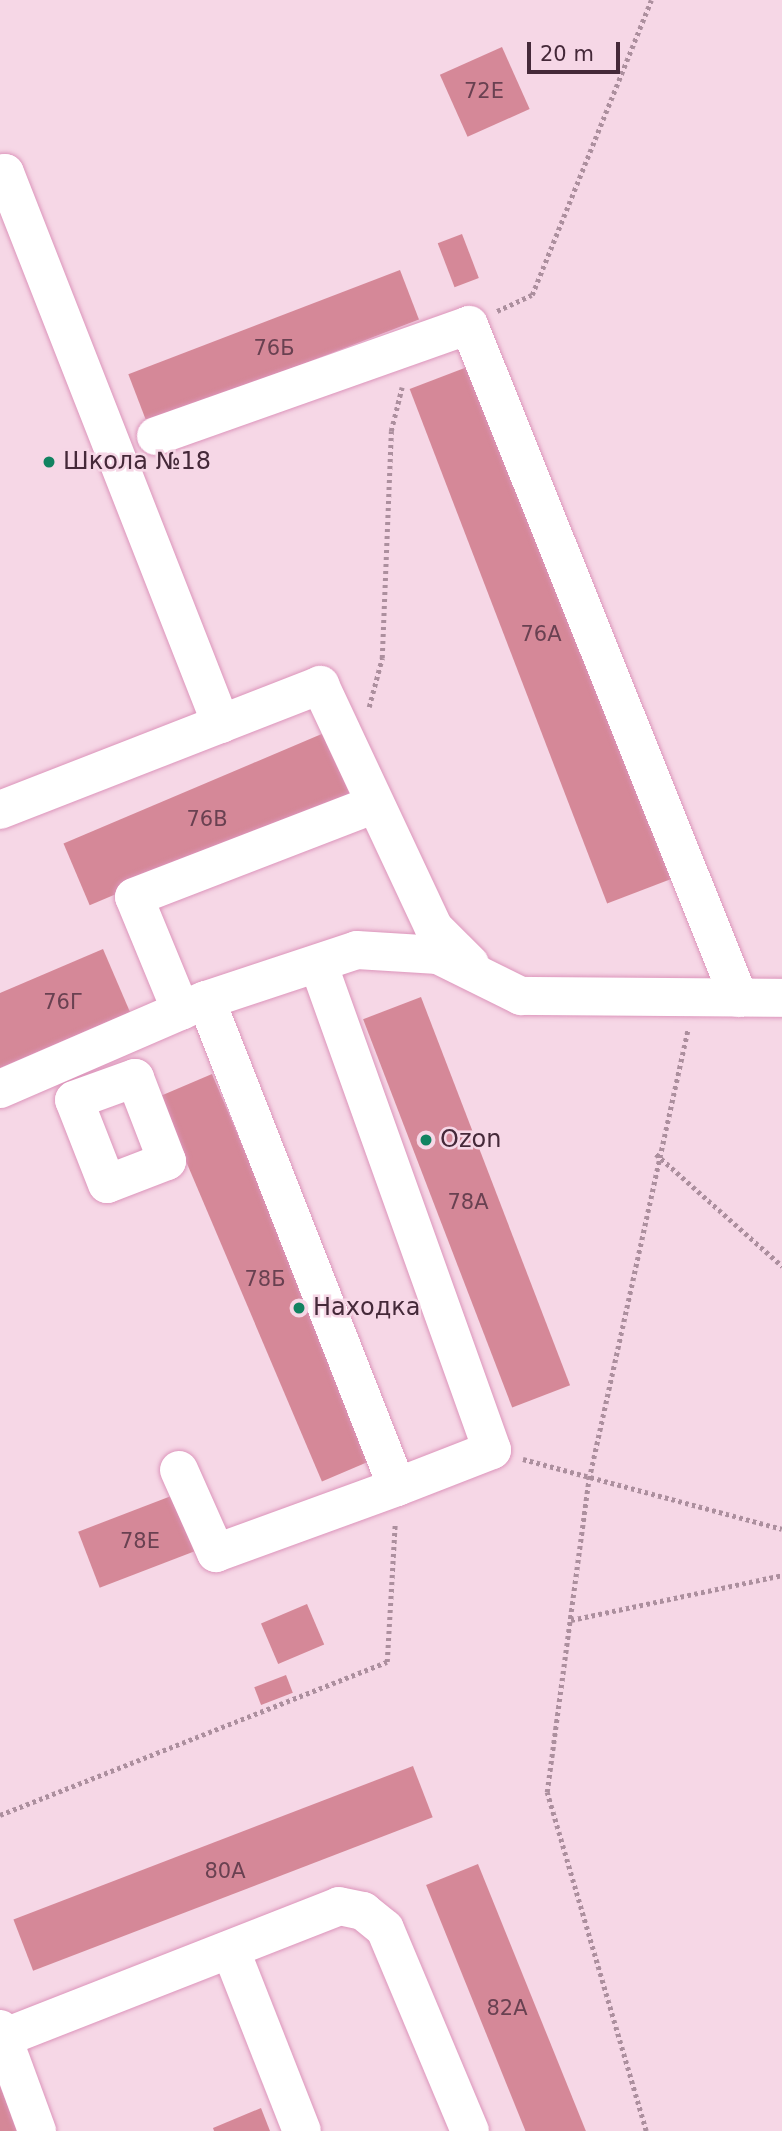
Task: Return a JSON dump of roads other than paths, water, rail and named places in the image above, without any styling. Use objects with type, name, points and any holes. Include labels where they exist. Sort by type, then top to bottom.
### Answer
[{"type":"lane","points":[[0,174],[5,173],[221,724]]},
{"type":"lane","points":[[156,436],[469,325],[739,998]]},
{"type":"lane","points":[[0,810],[320,685],[372,805],[434,928],[483,977]]},
{"type":"lane","points":[[372,805],[134,897],[194,1005],[397,1487]]},
{"type":"lane","points":[[0,1089],[67,1063],[194,1005],[319,966],[356,950],[438,954],[521,996],[782,998]]},
{"type":"lane","points":[[179,1470],[216,1553],[492,1450],[319,966]]},
{"type":"lane","points":[[67,1063],[81,1098]]},
{"type":"lane","points":[[37,2131],[2,2034],[231,1951],[339,1906],[363,1911],[385,1928],[470,2131]]},
{"type":"lane","points":[[231,1951],[302,2131]]},
{"type":"place","name":"Школа №18","points":[[49,462]]},
{"type":"place","name":"Ozon","points":[[426,1140]]},
{"type":"place","name":"Находка","points":[[299,1308]]}]
